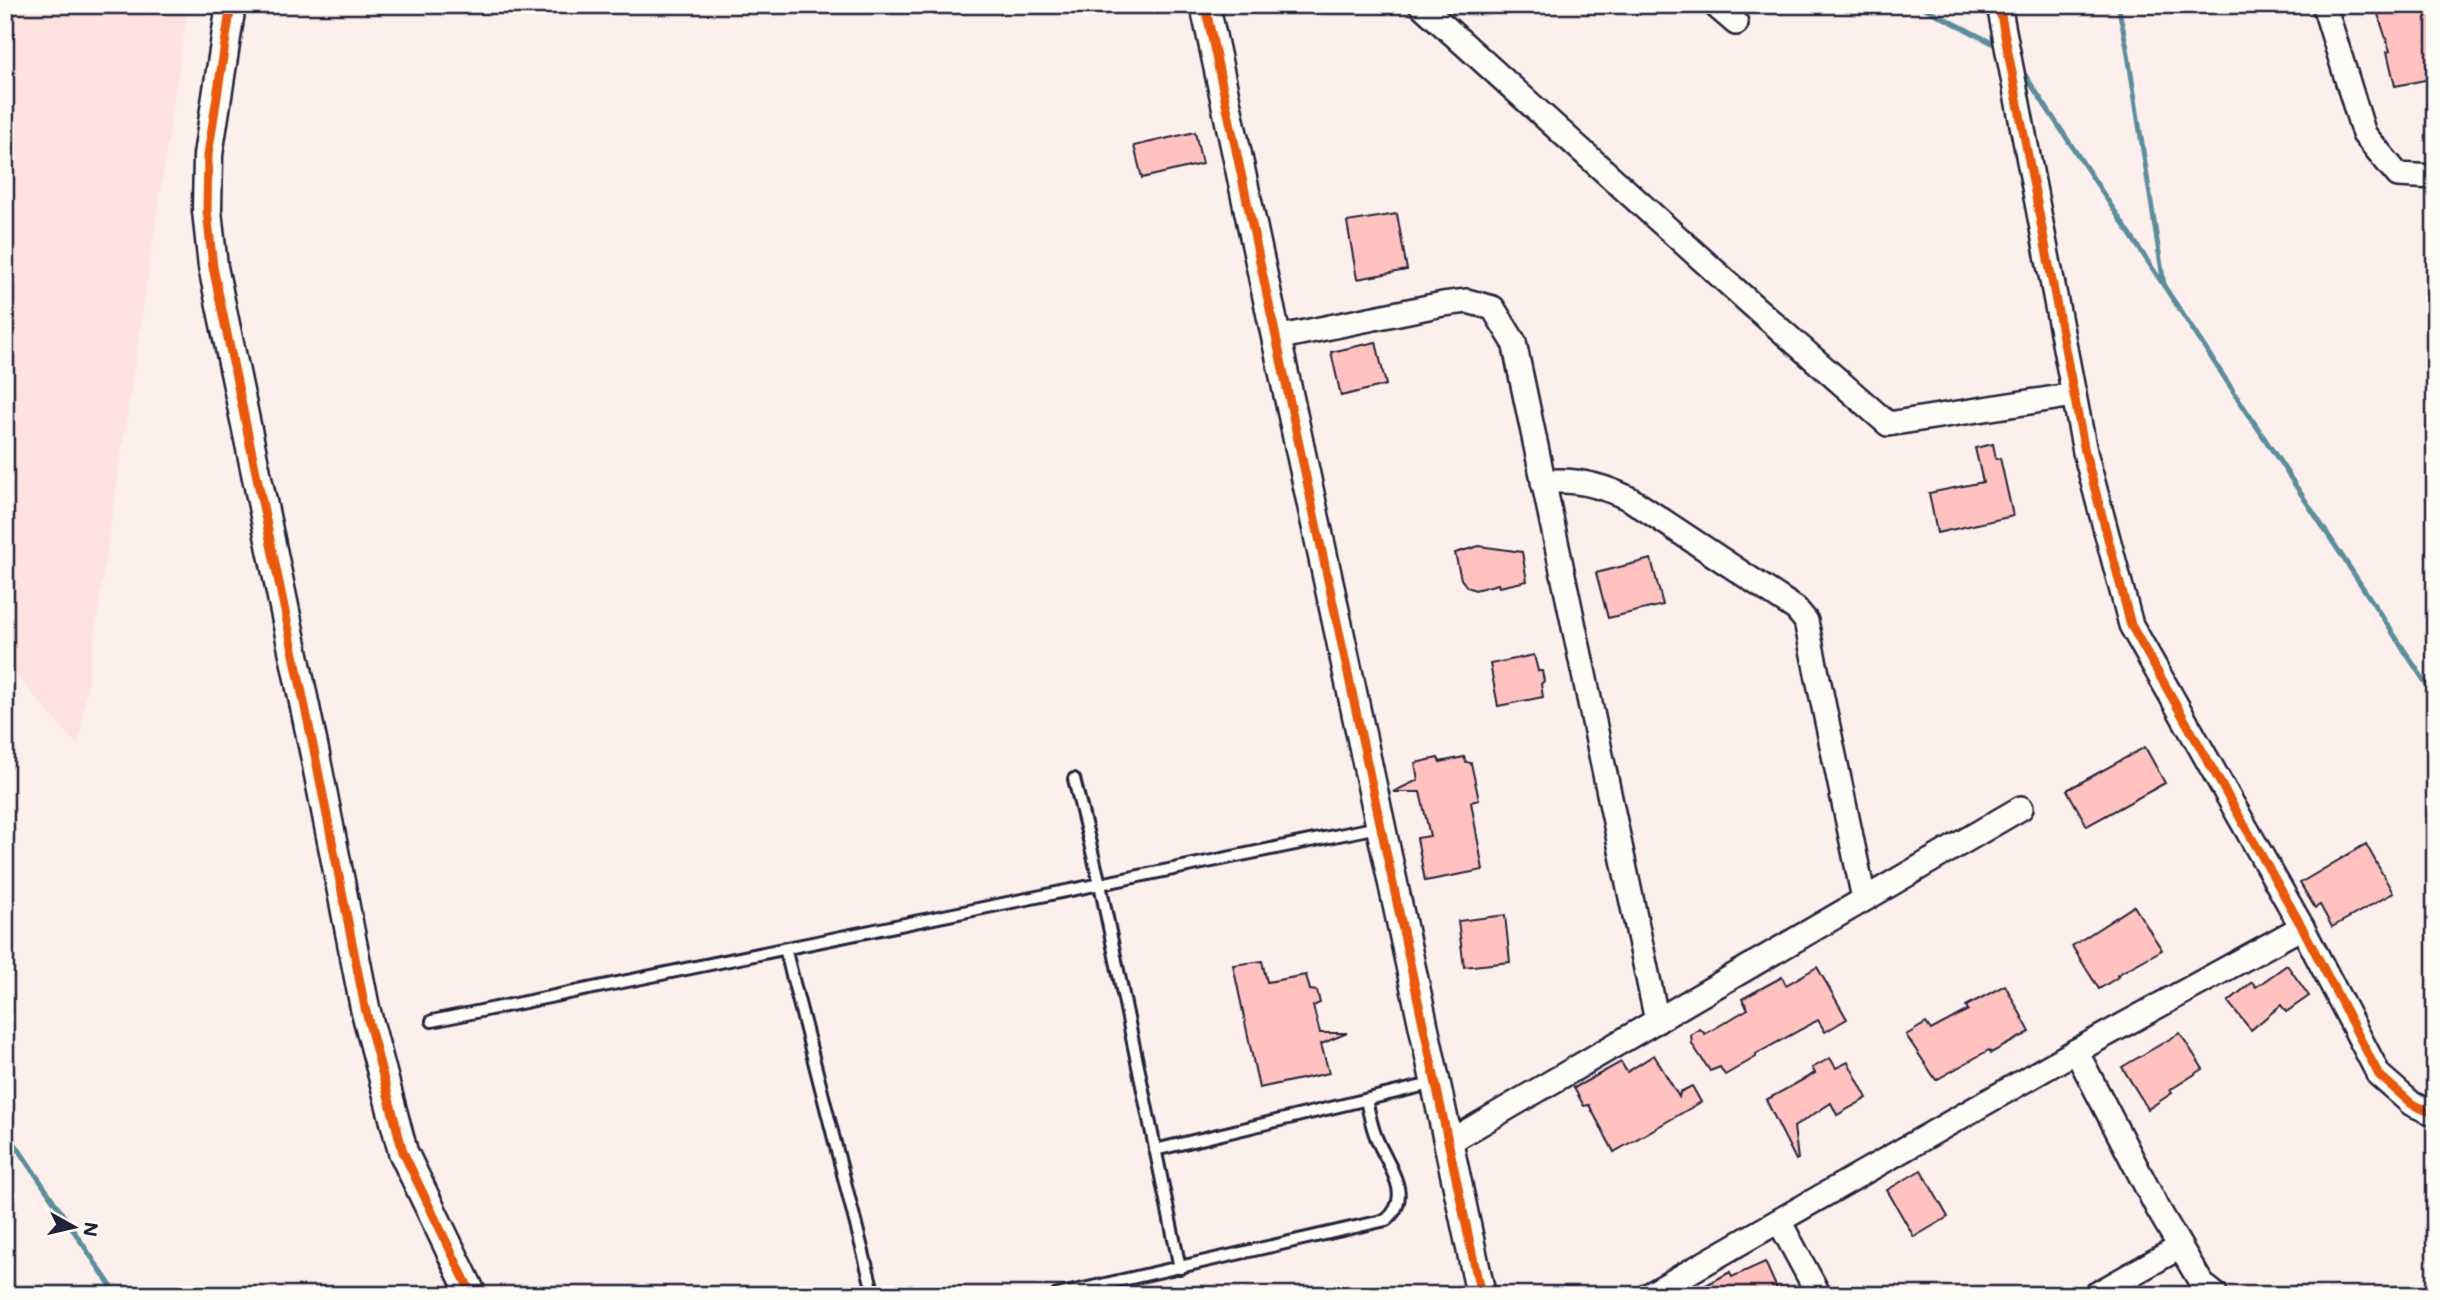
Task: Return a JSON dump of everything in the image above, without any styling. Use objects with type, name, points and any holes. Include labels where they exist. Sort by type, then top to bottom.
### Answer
[{"type":"street","points":[[231,5],[208,155],[207,211],[213,267],[315,755],[360,988],[403,1152],[472,1295]]},
{"type":"street","points":[[1205,5],[1481,1295]]},
{"type":"street","points":[[1422,5],[1750,303],[1888,424],[2074,395]]},
{"type":"street","points":[[1715,5],[1736,23]]},
{"type":"street","points":[[1999,5],[2085,452],[2131,625],[2302,927],[2379,1075],[2413,1104],[2435,1114]]},
{"type":"street","points":[[2324,5],[2364,134],[2398,175],[2435,177]]},
{"type":"street","points":[[1276,338],[1466,301],[1493,308],[1514,342],[1657,1021]]},
{"type":"street","points":[[1543,481],[1565,479],[1611,489],[1630,499],[1796,609],[1806,621],[1864,900]]},
{"type":"street","points":[[1448,1142],[2021,808]]},
{"type":"street","points":[[1649,1295],[2076,1051],[2302,927]]},
{"type":"street","points":[[2076,1051],[2158,1209],[2202,1284],[2216,1295]]},
{"type":"street","points":[[1779,1221],[1819,1295]]},
{"type":"street","points":[[2095,1295],[2180,1247]]},
{"type":"lane","points":[[1074,779],[1100,884],[1180,1268]]},
{"type":"lane","points":[[432,1020],[1381,827]]},
{"type":"lane","points":[[785,948],[874,1295]]},
{"type":"lane","points":[[1155,1150],[1436,1083]]},
{"type":"lane","points":[[1057,1295],[1386,1220],[1398,1206],[1397,1188],[1390,1163],[1376,1136],[1366,1100]]},
{"type":"shaded area","points":[[5,5],[188,5],[78,746],[5,663]]},
{"type":"building","points":[[2375,5],[2435,5],[2435,78],[2395,86],[2387,52],[2390,51]]},
{"type":"building","points":[[1195,132],[1202,164],[1142,178],[1134,146]]},
{"type":"building","points":[[1397,214],[1407,270],[1357,279],[1347,222]]},
{"type":"building","points":[[1376,342],[1386,385],[1341,396],[1331,352]]},
{"type":"building","points":[[1993,444],[1996,459],[2000,458],[2013,516],[1937,533],[1929,493],[1983,482],[1975,448]]},
{"type":"building","points":[[1479,546],[1522,552],[1527,581],[1475,590],[1467,587],[1461,579],[1455,553]]},
{"type":"building","points":[[1651,559],[1663,605],[1608,618],[1596,573]]},
{"type":"building","points":[[1534,655],[1538,671],[1542,671],[1543,697],[1498,706],[1490,664]]},
{"type":"building","points":[[2145,747],[2165,783],[2087,826],[2067,790]]},
{"type":"building","points":[[1464,757],[1466,762],[1471,763],[1479,800],[1471,802],[1483,870],[1425,881],[1417,838],[1430,836],[1420,792],[1393,792],[1418,780],[1415,763],[1438,758],[1440,762]]},
{"type":"building","points":[[2366,844],[2393,893],[2332,927],[2320,905],[2315,908],[2300,883]]},
{"type":"building","points":[[2134,906],[2162,950],[2117,975],[2118,977],[2099,989],[2072,946]]},
{"type":"building","points":[[1505,915],[1510,962],[1464,967],[1458,921]]},
{"type":"building","points":[[1262,961],[1267,982],[1306,975],[1310,990],[1317,991],[1320,1003],[1313,1006],[1320,1033],[1347,1033],[1321,1044],[1329,1073],[1259,1088],[1233,965]]},
{"type":"building","points":[[2287,965],[2309,996],[2286,1012],[2281,1005],[2251,1030],[2228,1002],[2252,982],[2256,987]]},
{"type":"building","points":[[1817,967],[1847,1019],[1825,1032],[1818,1020],[1756,1054],[1756,1057],[1725,1075],[1720,1067],[1710,1071],[1692,1044],[1691,1035],[1700,1029],[1705,1034],[1748,1009],[1742,999],[1782,977],[1786,985]]},
{"type":"building","points":[[2005,985],[2030,1032],[1991,1053],[1989,1050],[1936,1080],[1906,1035],[1926,1023],[1931,1030],[1968,1010],[1966,1006]]},
{"type":"building","points":[[2180,1033],[2203,1069],[2170,1090],[2172,1093],[2148,1109],[2122,1067]]},
{"type":"building","points":[[1654,1055],[1679,1097],[1680,1092],[1692,1086],[1701,1102],[1614,1152],[1589,1105],[1584,1106],[1574,1088],[1621,1062],[1627,1072]]},
{"type":"building","points":[[1830,1058],[1836,1068],[1848,1062],[1867,1098],[1837,1115],[1831,1103],[1794,1127],[1796,1160],[1766,1100],[1815,1073],[1812,1068]]},
{"type":"building","points":[[1921,1170],[1948,1217],[1914,1237],[1887,1190]]},
{"type":"building","points":[[1765,1262],[1780,1295],[1688,1295],[1730,1272],[1732,1277]]},
{"type":"waterway","points":[[1919,5],[2000,47]]},
{"type":"waterway","points":[[2118,5],[2164,285]]},
{"type":"waterway","points":[[2021,69],[2435,697]]},
{"type":"waterway","points":[[5,1129],[117,1295]]},
{"type":"cycle path","points":[[231,5],[208,155],[207,211],[213,267],[365,1008],[403,1152],[472,1295]]},
{"type":"cycle path","points":[[1205,5],[1481,1295]]},
{"type":"cycle path","points":[[1999,5],[2085,452],[2131,625],[2302,927],[2379,1075],[2412,1104],[2435,1114]]}]
